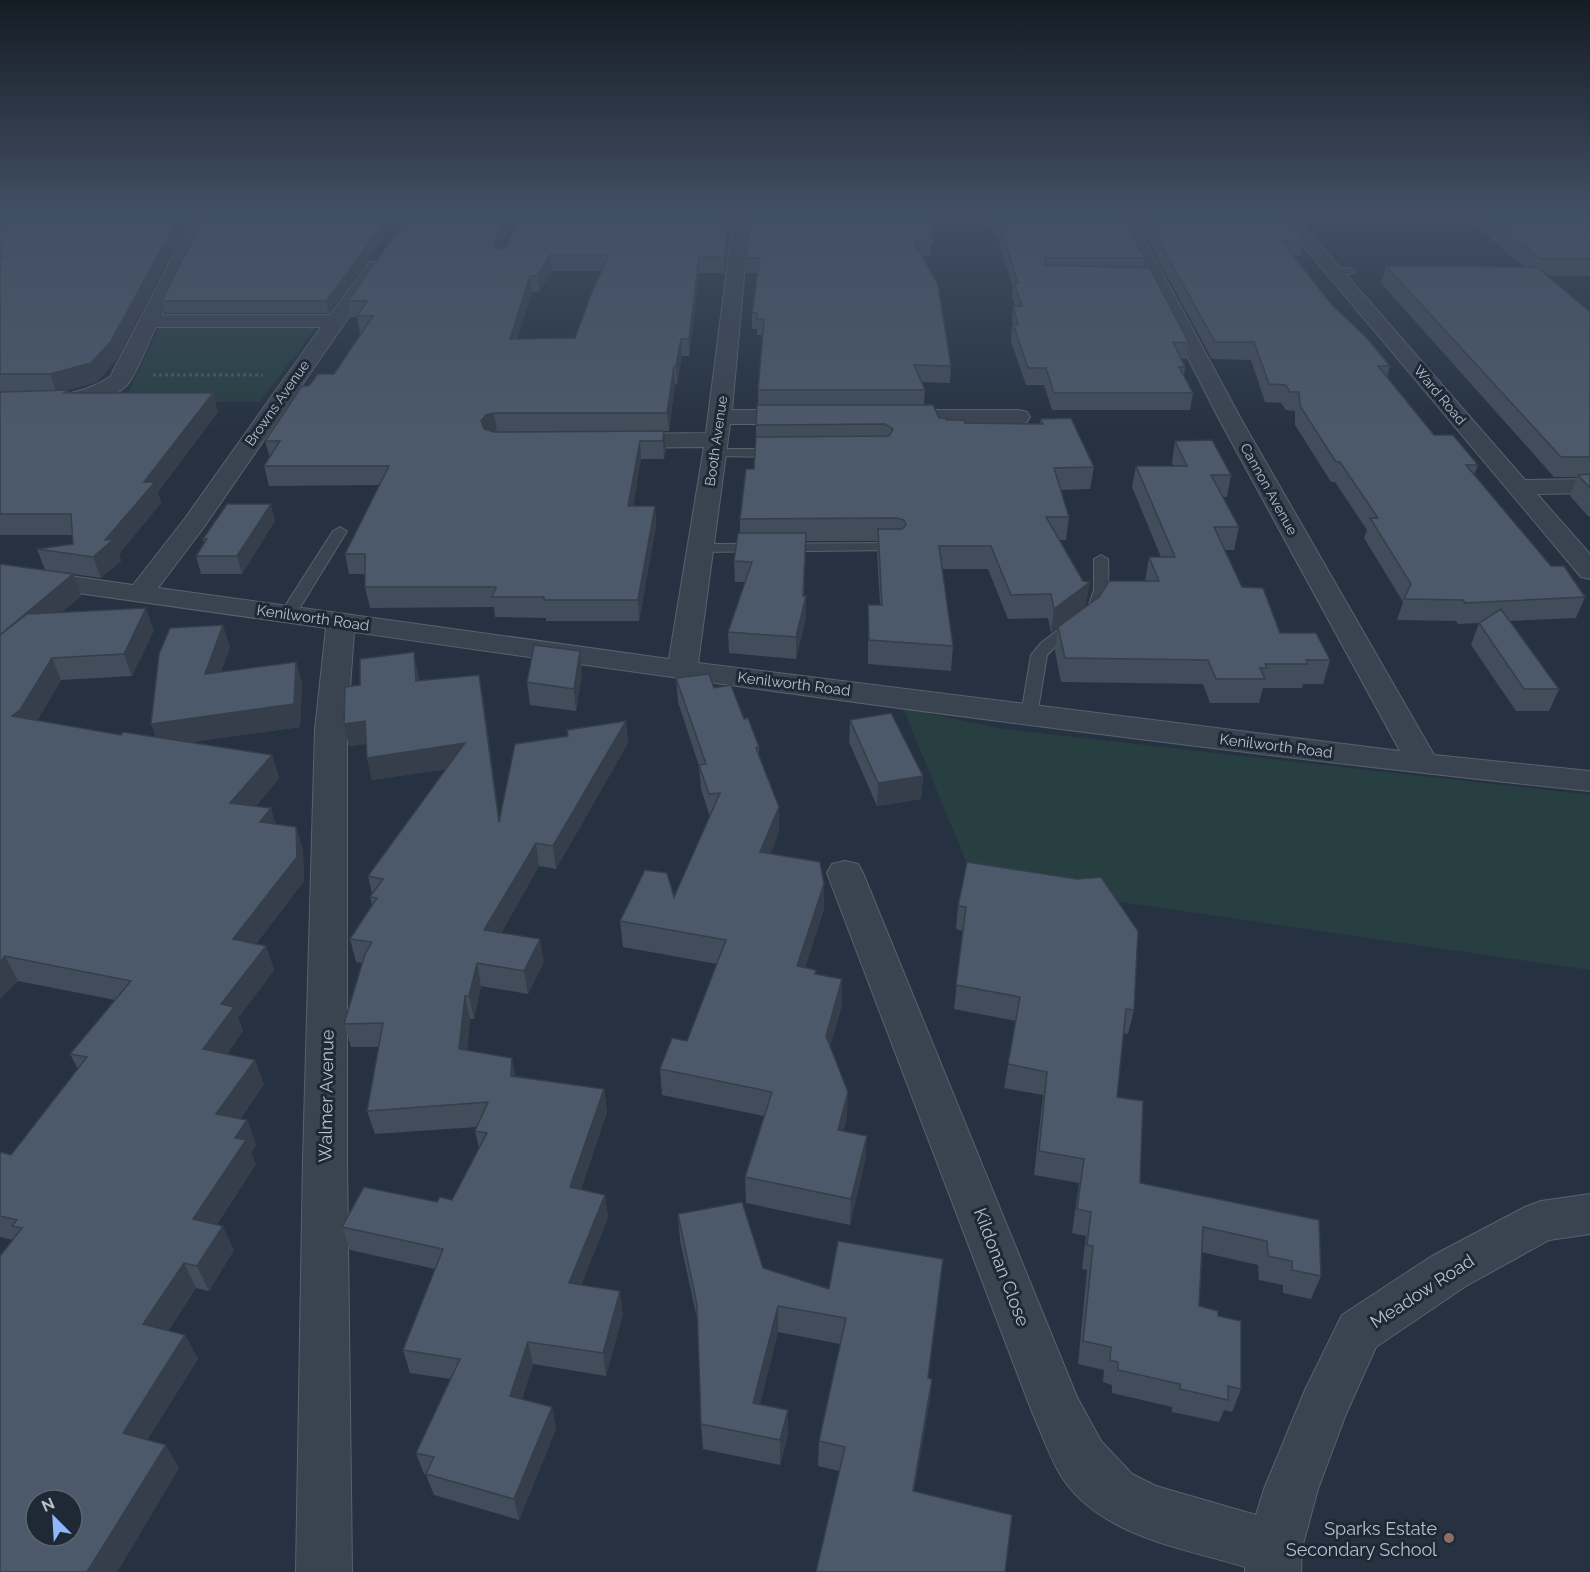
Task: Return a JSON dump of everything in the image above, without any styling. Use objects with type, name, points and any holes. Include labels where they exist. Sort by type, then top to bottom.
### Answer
[{"type":"street","points":[[0,402],[71,401],[107,390],[119,381],[123,374],[167,284]]},
{"type":"street","name":"Browns Avenue","points":[[139,595],[195,522],[361,284]]},
{"type":"street","name":"Booth Avenue","points":[[682,670],[720,417],[734,284]]},
{"type":"street","name":"Cannon Avenue","points":[[1153,284],[1423,764]]},
{"type":"street","name":"Ward Road","points":[[1354,284],[1590,571]]},
{"type":"street","points":[[148,321],[335,321]]},
{"type":"street","points":[[274,407],[303,406]]},
{"type":"street","points":[[720,417],[827,417]]},
{"type":"street","points":[[875,417],[1019,417]]},
{"type":"street","points":[[601,441],[715,447]]},
{"type":"street","points":[[1520,487],[1590,486]]},
{"type":"street","name":"Kenilworth Road","points":[[0,574],[682,670],[1423,764],[1590,781]]},
{"type":"street","name":"Walmer Avenue","points":[[324,1572],[325,1159],[331,753],[341,621]]},
{"type":"street","name":"Kildonan Close","points":[[845,873],[1058,1412],[1082,1460],[1113,1493],[1148,1511],[1274,1560]]},
{"type":"street","name":"Meadow Road","points":[[1274,1560],[1295,1478],[1323,1408],[1359,1331],[1449,1271],[1541,1221],[1590,1214]]},
{"type":"lane","points":[[715,447],[790,452]]},
{"type":"lane","points":[[288,614],[340,531]]},
{"type":"lane","points":[[701,548],[896,547]]},
{"type":"lane","points":[[1029,715],[1039,656],[1047,646],[1079,626],[1099,603],[1103,587],[1101,559]]},
{"type":"path","points":[[123,374],[296,375]]},
{"type":"green space","points":[[160,325],[317,326],[260,402],[209,402],[120,411]]},
{"type":"green space","points":[[903,708],[1003,729],[1590,795],[1590,970],[974,881]]},
{"type":"building","points":[[0,284],[142,284],[111,341],[91,363],[50,374],[0,374]]},
{"type":"building","points":[[170,284],[338,284],[326,301],[162,301]]},
{"type":"building","points":[[360,284],[527,284],[510,339],[575,338],[596,284],[696,284],[689,339],[681,339],[676,366],[674,366],[667,413],[494,413],[486,415],[481,421],[484,429],[494,432],[664,431],[663,441],[640,441],[628,506],[655,506],[638,600],[544,600],[544,597],[492,597],[496,587],[365,587],[365,554],[345,554],[389,466],[264,466],[280,441],[265,441],[302,386],[309,386],[318,374],[334,374],[373,316],[357,316],[367,301],[348,301]]},
{"type":"building","points":[[756,284],[938,284],[951,366],[914,365],[925,390],[758,390],[764,319],[756,319],[757,313],[752,313]]},
{"type":"building","points":[[1014,284],[1159,284],[1189,343],[1173,342],[1185,367],[1179,367],[1193,393],[1054,393],[1046,368],[1028,368],[1013,324],[1018,324],[1013,306],[1022,306]]},
{"type":"building","points":[[1183,284],[1316,284],[1332,305],[1366,337],[1390,366],[1378,366],[1434,435],[1453,435],[1478,465],[1466,465],[1551,566],[1564,566],[1585,597],[1465,603],[1463,600],[1404,599],[1411,584],[1370,518],[1378,518],[1340,462],[1336,462],[1300,406],[1299,392],[1290,392],[1286,385],[1269,384],[1254,342],[1215,342]]},
{"type":"building","points":[[1403,284],[1557,284],[1590,312],[1590,457],[1561,457]]},
{"type":"building","points":[[67,390],[64,393],[213,393],[144,482],[155,482],[105,540],[114,539],[93,557],[37,549],[73,544],[71,514],[0,514],[0,392]]},
{"type":"building","points":[[757,405],[933,405],[939,418],[964,420],[965,423],[1043,424],[1040,419],[1071,418],[1094,467],[1054,468],[1069,517],[1046,517],[1083,581],[1090,582],[1054,609],[1051,594],[1011,595],[991,546],[939,546],[953,646],[869,640],[868,605],[882,605],[878,529],[902,529],[906,525],[904,520],[897,518],[740,519],[746,469],[754,469],[756,437],[889,436],[893,429],[885,424],[756,425]]},
{"type":"building","points":[[1212,440],[1231,475],[1211,475],[1239,527],[1214,527],[1242,587],[1263,588],[1280,633],[1316,633],[1330,660],[1306,660],[1308,664],[1265,664],[1267,668],[1260,668],[1265,679],[1216,679],[1208,660],[1065,658],[1058,627],[1099,597],[1109,581],[1159,581],[1149,557],[1175,557],[1136,466],[1187,466],[1175,441]]},
{"type":"building","points":[[1590,474],[1590,488],[1578,475]]},
{"type":"building","points":[[227,504],[271,504],[237,556],[196,556],[207,539],[203,539]]},
{"type":"building","points":[[738,533],[806,533],[803,596],[806,596],[796,637],[728,632],[752,562],[734,561]]},
{"type":"building","points":[[0,564],[73,574],[0,635]]},
{"type":"building","points":[[146,608],[124,654],[52,658],[20,710],[12,716],[121,735],[123,732],[272,755],[230,803],[271,808],[260,822],[296,827],[297,857],[233,939],[266,946],[221,1004],[234,1007],[203,1049],[255,1060],[216,1114],[247,1120],[235,1138],[246,1140],[193,1219],[223,1226],[197,1266],[184,1263],[143,1324],[185,1335],[123,1433],[166,1445],[87,1572],[0,1572],[0,1256],[22,1228],[12,1226],[17,1220],[0,1216],[0,1152],[11,1155],[87,1057],[70,1054],[131,981],[5,956],[0,962],[0,635],[27,614]]},
{"type":"building","points":[[1501,609],[1559,689],[1524,689],[1479,623]]},
{"type":"building","points":[[223,625],[205,674],[296,662],[294,704],[151,724],[159,654],[170,628]]},
{"type":"building","points":[[534,645],[580,651],[574,689],[527,682]]},
{"type":"building","points":[[414,652],[416,681],[479,675],[499,822],[515,744],[568,736],[567,730],[626,721],[553,846],[536,843],[484,930],[540,939],[524,971],[477,963],[469,996],[465,996],[459,1049],[512,1058],[511,1076],[604,1089],[570,1187],[605,1195],[569,1283],[620,1291],[603,1353],[528,1342],[510,1396],[552,1407],[514,1499],[426,1474],[434,1457],[416,1453],[460,1359],[403,1350],[443,1249],[342,1227],[364,1187],[437,1202],[440,1197],[452,1200],[487,1133],[475,1131],[488,1102],[367,1111],[383,1023],[344,1024],[365,954],[372,942],[350,939],[377,898],[370,897],[383,879],[368,876],[465,743],[367,758],[365,721],[344,724],[345,687],[360,685],[360,659]]},
{"type":"building","points":[[709,674],[714,688],[731,685],[744,719],[748,718],[759,747],[756,748],[779,807],[760,852],[820,862],[824,884],[797,966],[816,970],[815,974],[842,979],[826,1036],[848,1092],[838,1130],[867,1136],[851,1199],[745,1177],[772,1092],[660,1069],[672,1038],[687,1041],[726,940],[620,921],[645,870],[667,873],[674,897],[720,793],[709,794],[699,765],[706,764],[676,678]]},
{"type":"building","points":[[891,713],[923,776],[878,783],[850,720]]},
{"type":"building","points":[[967,862],[1077,879],[1101,877],[1138,931],[1134,1010],[1126,1009],[1117,1097],[1143,1101],[1140,1183],[1319,1220],[1321,1276],[1292,1270],[1292,1261],[1268,1256],[1267,1241],[1203,1227],[1199,1306],[1218,1311],[1218,1316],[1241,1321],[1241,1389],[1228,1386],[1228,1400],[1180,1389],[1180,1384],[1118,1370],[1118,1362],[1110,1360],[1111,1347],[1083,1341],[1093,1246],[1087,1245],[1091,1212],[1077,1209],[1084,1159],[1039,1151],[1047,1072],[1008,1064],[1020,997],[956,985],[966,907],[958,906]]},
{"type":"building","points":[[742,1202],[763,1268],[829,1289],[838,1241],[943,1259],[928,1378],[932,1379],[913,1491],[1012,1515],[1005,1572],[816,1572],[845,1447],[819,1441],[846,1318],[778,1306],[753,1403],[788,1410],[780,1440],[701,1424],[697,1305],[678,1214]]},
{"type":"place","name":"Sparks Estate Secondary School","points":[[1449,1538]]}]
